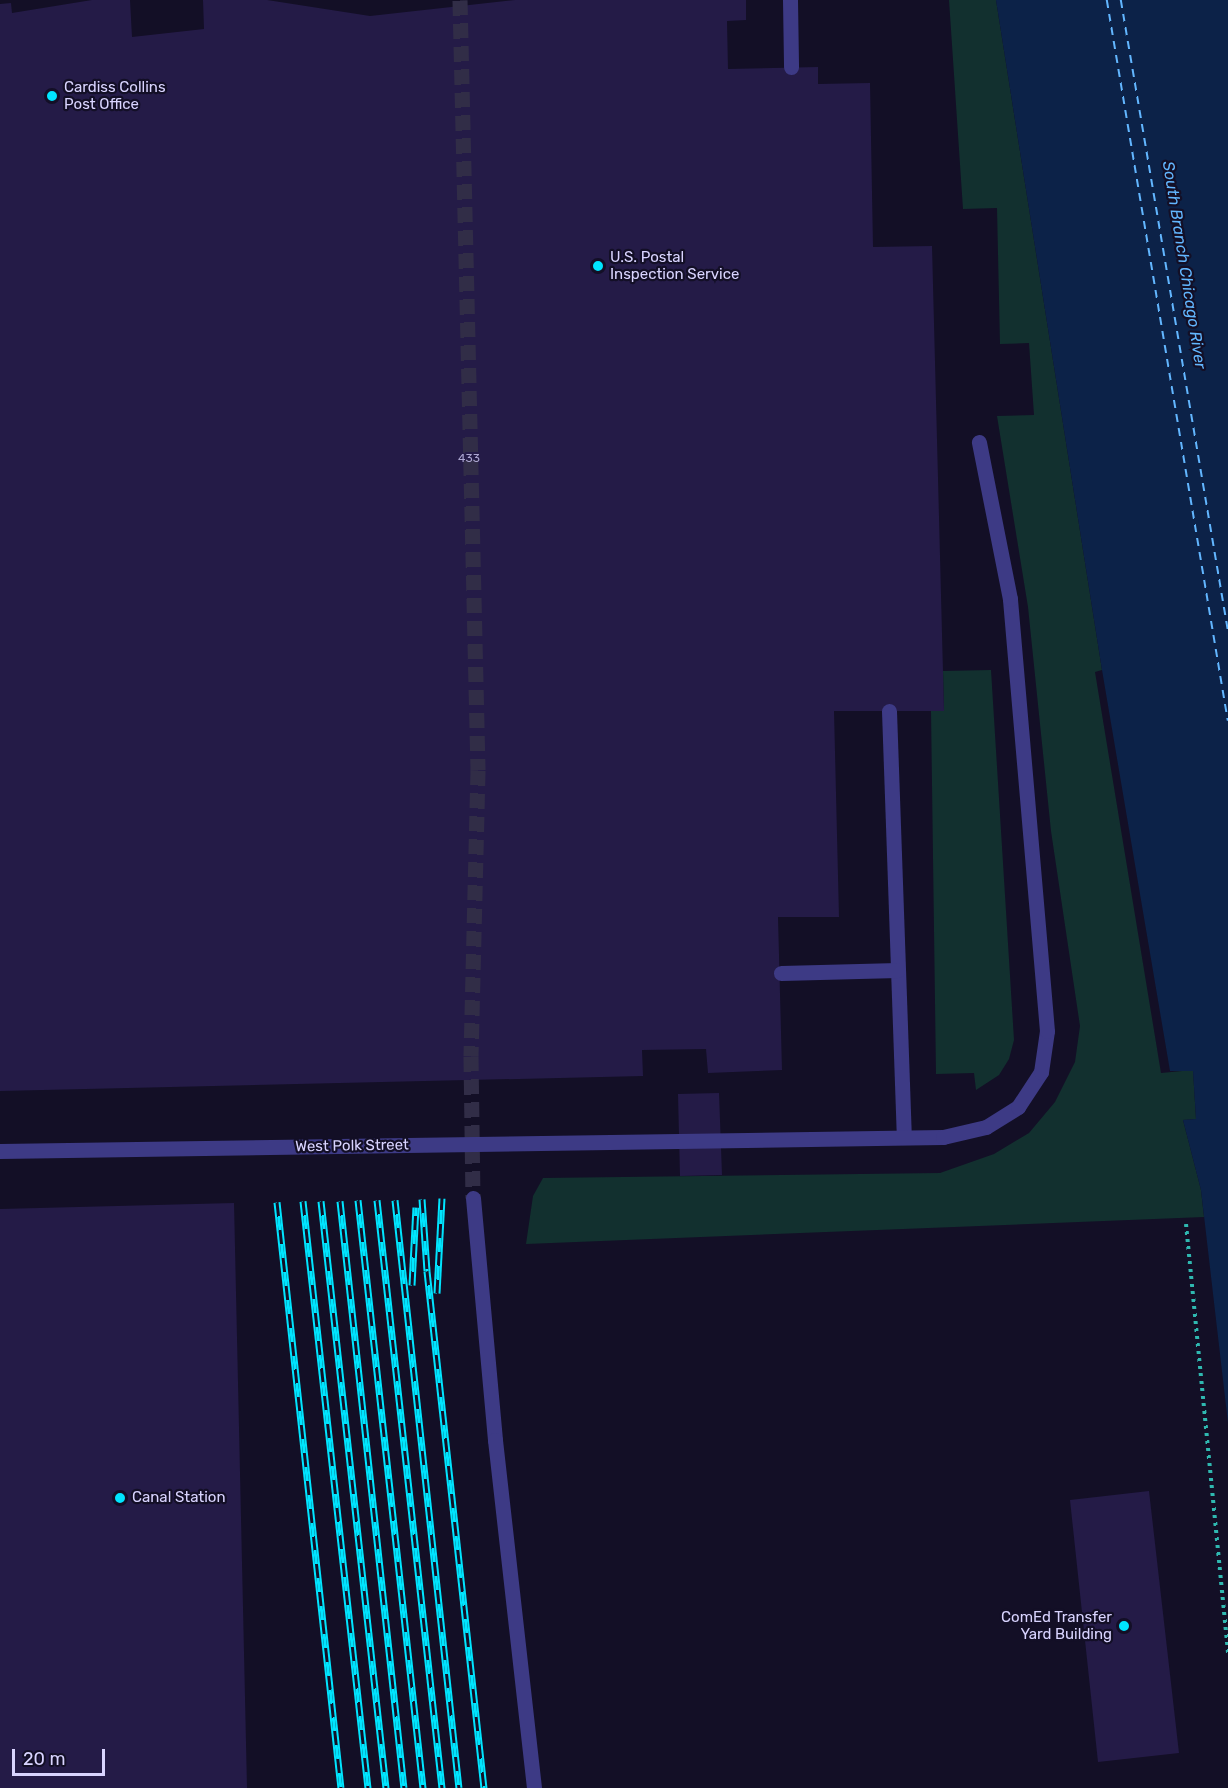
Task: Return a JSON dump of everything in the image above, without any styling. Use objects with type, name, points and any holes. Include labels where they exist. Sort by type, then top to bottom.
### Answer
[{"type":"street","points":[[790,0],[791,67]]},
{"type":"street","name":"West Polk Street","points":[[0,1151],[943,1137],[986,1127],[1018,1107],[1041,1072],[1047,1031],[1010,598],[979,442]]},
{"type":"street","points":[[889,711],[904,1137]]},
{"type":"street","points":[[781,973],[898,970]]},
{"type":"street","points":[[473,1198],[495,1440],[534,1788]]},
{"type":"path","points":[[1186,1224],[1228,1655]]},
{"type":"green space","points":[[949,0],[996,0],[1102,670],[1095,672],[1161,1073],[1193,1070],[1196,1119],[1183,1120],[1201,1190],[1204,1217],[526,1244],[533,1196],[543,1178],[940,1173],[994,1154],[1029,1133],[1055,1102],[1075,1062],[1080,1026],[1051,831],[1028,607],[997,416],[1034,415],[1029,343],[1000,344],[997,208],[963,209]]},
{"type":"green space","points":[[991,670],[1014,1040],[1009,1059],[999,1075],[976,1090],[974,1073],[936,1074],[931,711],[944,710],[943,671]]},
{"type":"water","name":"South Branch Chicago River","points":[[996,0],[1228,0],[1228,1423],[1201,1190],[1183,1120],[1196,1119],[1193,1071],[1170,1071],[1102,670]]},
{"type":"building","points":[[92,0],[130,0],[132,37],[204,29],[203,0],[267,0],[370,16],[515,0],[746,0],[746,20],[727,21],[728,69],[818,67],[818,84],[870,83],[873,247],[932,246],[944,711],[834,711],[839,917],[778,917],[782,1070],[708,1073],[706,1049],[642,1050],[643,1076],[0,1091],[0,4],[11,3],[12,13]]},
{"type":"building","points":[[719,1093],[722,1175],[680,1176],[678,1094]]},
{"type":"building","name":"Canal Station","points":[[234,1203],[247,1788],[0,1788],[0,1209]]},
{"type":"building","name":"ComEd Transfer Yard Building","points":[[1149,1491],[1179,1753],[1098,1762],[1070,1500]]},
{"type":"ferry route","points":[[1107,0],[1228,721]]},
{"type":"ferry route","points":[[1121,0],[1228,630]]},
{"type":"tunnel","points":[[460,0],[478,770],[471,1056],[473,1198]]},
{"type":"railway","points":[[437,1293],[442,1198]]},
{"type":"railway","points":[[422,1199],[427,1271],[484,1788]]},
{"type":"railway","points":[[358,1200],[423,1788]]},
{"type":"railway","points":[[377,1200],[442,1788]]},
{"type":"railway","points":[[395,1200],[459,1788]]},
{"type":"railway","points":[[303,1201],[368,1788]]},
{"type":"railway","points":[[321,1201],[386,1788]]},
{"type":"railway","points":[[340,1201],[404,1788]]},
{"type":"railway","points":[[277,1202],[341,1788]]},
{"type":"railway","points":[[412,1285],[416,1207]]},
{"type":"place","name":"Cardiss Collins Post Office","points":[[52,96]]},
{"type":"place","name":"U.S. Postal Inspection Service","points":[[598,266]]},
{"type":"place","name":"Canal Station","points":[[120,1498]]},
{"type":"place","name":"ComEd Transfer Yard Building","points":[[1124,1626]]}]
